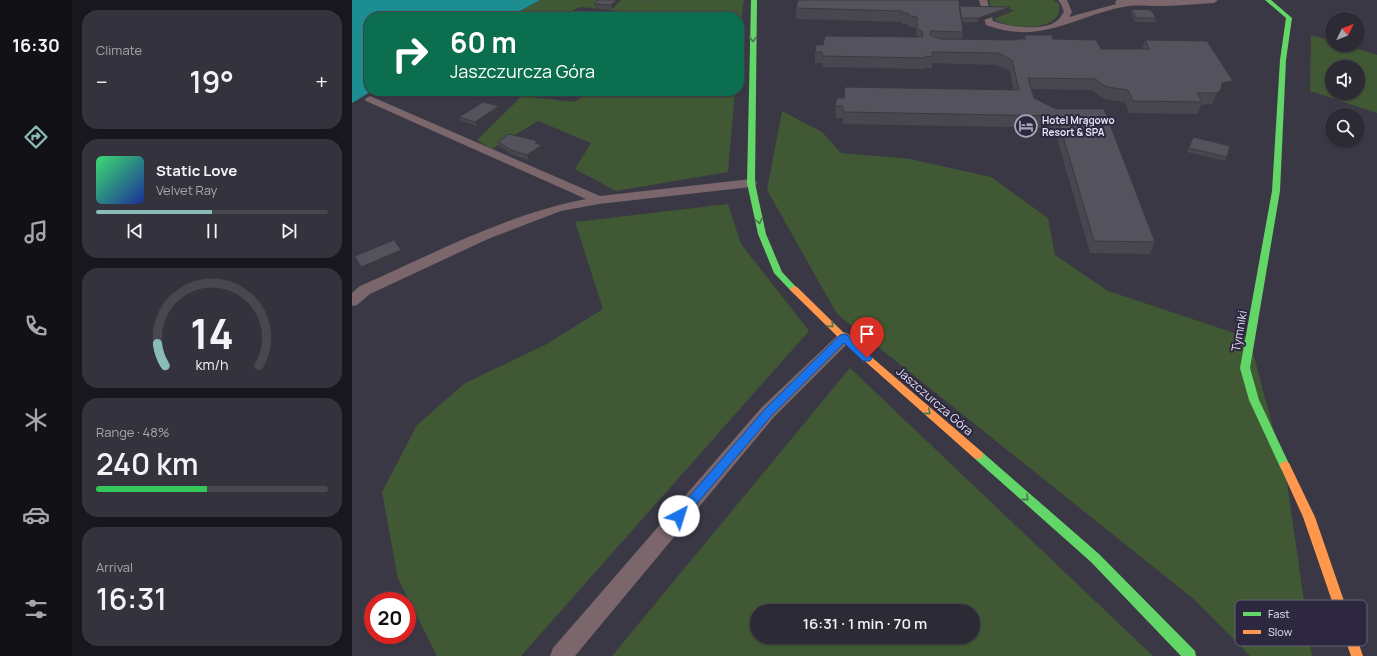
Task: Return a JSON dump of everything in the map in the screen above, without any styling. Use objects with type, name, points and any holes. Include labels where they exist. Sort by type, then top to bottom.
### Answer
[{"type":"street","name":"Jaszczurcza Góra","points":[[754,0],[751,183],[762,234],[778,273],[844,338],[1094,558],[1190,656]]},
{"type":"street","name":"Tymniki","points":[[1268,0],[1289,18],[1284,60],[1276,192],[1245,368],[1254,400],[1310,517],[1338,600]]},
{"type":"street","name":"Tymniki","points":[[1354,646],[1357,656]]},
{"type":"lane","points":[[983,0],[989,24],[1011,30],[1024,31],[1053,26],[1062,22],[1129,3]]},
{"type":"lane","points":[[1062,0],[1065,3],[1068,12],[1062,22]]},
{"type":"lane","points":[[1108,0],[1129,3],[1214,0]]},
{"type":"lane","points":[[1181,1],[1183,12]]},
{"type":"lane","points":[[370,99],[599,200]]},
{"type":"lane","points":[[352,300],[365,290],[483,236],[558,208],[599,200],[751,183]]},
{"type":"lane","points":[[561,656],[768,412],[844,338]]},
{"type":"green space","points":[[540,0],[744,0],[742,12],[632,12],[580,7],[570,12],[518,12]]},
{"type":"green space","points":[[989,0],[1053,0],[1059,4],[1058,13],[1053,20],[1045,24],[1023,27],[1012,25],[1002,23],[994,19],[1015,10],[991,9]]},
{"type":"green space","points":[[1311,35],[1325,39],[1325,52],[1365,51],[1377,55],[1377,113],[1337,100],[1365,100],[1365,60],[1325,60],[1325,96],[1310,91]]},
{"type":"green space","points":[[522,96],[574,102],[584,96],[735,96],[728,172],[616,191],[575,169],[591,143],[538,121],[492,149],[477,140]]},
{"type":"green space","points":[[782,111],[822,132],[841,153],[910,159],[991,177],[1048,218],[1055,255],[1108,291],[1249,338],[1286,476],[1304,600],[1235,600],[1235,641],[1196,601],[837,314],[767,190]]},
{"type":"green space","points":[[728,204],[741,244],[809,331],[521,656],[437,656],[416,615],[416,592],[405,592],[398,579],[382,492],[417,425],[465,383],[545,345],[603,309],[575,222]]},
{"type":"green space","points":[[850,368],[1153,656],[612,656]]},
{"type":"green space","points":[[1240,646],[1311,646],[1312,656],[1250,656]]},
{"type":"water","points":[[352,0],[540,0],[518,12],[364,12],[364,96],[352,103]]},
{"type":"building","points":[[598,0],[617,0],[611,5],[594,4]]},
{"type":"building","name":"Hotel Mrągowo Resort & SPA","points":[[798,0],[959,0],[963,32],[931,31],[930,35],[940,39],[1017,40],[1026,39],[1024,35],[1052,35],[1053,39],[1096,40],[1101,49],[1149,49],[1145,40],[1207,41],[1233,81],[1222,83],[1221,90],[1217,93],[1197,93],[1202,102],[1133,101],[1128,90],[1107,87],[1096,79],[1028,78],[1034,98],[1056,109],[1104,109],[1155,242],[1094,241],[1057,116],[843,112],[843,106],[835,106],[837,98],[844,98],[845,87],[1019,90],[1012,60],[998,53],[932,52],[932,57],[925,56],[925,58],[822,56],[822,52],[815,52],[816,45],[823,45],[825,36],[923,37],[922,31],[917,30],[917,17],[910,16],[908,13],[902,13],[902,11],[796,8]]},
{"type":"building","points":[[959,6],[1010,7],[979,18],[961,18]]},
{"type":"building","points":[[1132,9],[1151,10],[1156,18],[1136,18]]},
{"type":"building","points":[[483,102],[499,106],[475,122],[459,117]]},
{"type":"building","points":[[509,134],[537,141],[535,143],[542,145],[527,155],[511,150],[498,142]]},
{"type":"building","points":[[1193,137],[1230,146],[1227,157],[1189,148]]},
{"type":"building","points":[[394,240],[401,250],[361,267],[355,256]]},
{"type":"traffic: fast","points":[[754,0],[751,183],[762,234],[778,273],[794,289]]},
{"type":"traffic: fast","points":[[1268,0],[1289,18],[1283,60],[1276,191],[1245,368],[1254,400],[1285,466]]},
{"type":"traffic: fast","points":[[978,455],[1095,558],[1190,656]]},
{"type":"traffic: slow","points":[[794,289],[844,338],[978,455]]},
{"type":"traffic: slow","points":[[1285,466],[1309,517],[1338,600]]},
{"type":"traffic: slow","points":[[1354,646],[1357,656]]},
{"type":"place","name":"Hotel Mrągowo Resort & SPA","points":[[1026,126]]},
{"type":"route","points":[[679,516],[768,412],[844,338],[867,358]]}]
